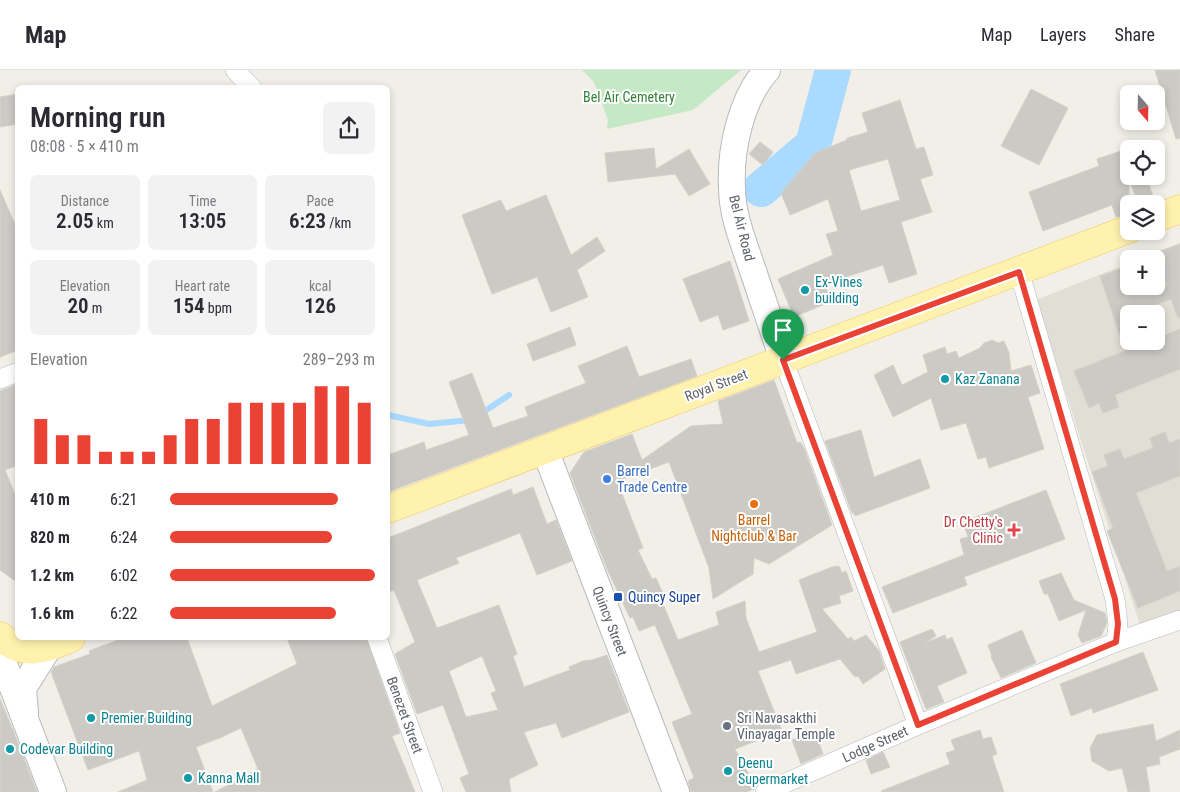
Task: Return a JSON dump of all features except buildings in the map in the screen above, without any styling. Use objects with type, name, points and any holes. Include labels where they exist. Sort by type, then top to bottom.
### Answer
[{"type":"main road","name":"Bel Air Road","points":[[767,70],[750,94],[740,117],[734,155],[732,188],[738,226],[783,360]]},
{"type":"main road","points":[[1165,215],[1180,209]]},
{"type":"main road","name":"Royal Street","points":[[390,508],[1120,233]]},
{"type":"main road","name":"Quincy Street","points":[[545,450],[676,792]]},
{"type":"main road","points":[[0,636],[5,642],[23,650],[60,642]]},
{"type":"main road","points":[[25,716],[23,688],[60,642]]},
{"type":"main road","points":[[0,654],[53,792]]},
{"type":"street","points":[[235,70],[249,85]]},
{"type":"street","points":[[1019,272],[1115,599],[1118,624],[1116,642]]},
{"type":"street","points":[[783,360],[918,725]]},
{"type":"street","points":[[0,379],[15,373]]},
{"type":"street","name":"Lodge Street","points":[[765,792],[1116,642],[1180,620]]},
{"type":"street","name":"Benezet Street","points":[[378,640],[433,792]]},
{"type":"shaded area","points":[[1180,243],[1180,619],[1141,628],[1036,300],[1120,267],[1120,295],[1165,295],[1165,250],[1162,250]]},
{"type":"green space","name":"Bel Air Cemetery","points":[[582,70],[741,70],[693,110],[607,129],[608,120],[594,82]]},
{"type":"waterway","points":[[761,189],[813,145],[833,70]]},
{"type":"waterway","points":[[479,415],[509,395]]},
{"type":"waterway","points":[[390,415],[429,424],[470,420]]},
{"type":"place","name":"Ex-Vines building","points":[[805,290]]},
{"type":"place","name":"Kaz Zanana","points":[[945,379]]},
{"type":"place","name":"Barrel Trade Centre","points":[[607,479]]},
{"type":"place","name":"Barrel Nightclub & Bar","points":[[754,504]]},
{"type":"place","name":"Dr Chetty's Clinic","points":[[1014,530]]},
{"type":"place","name":"Quincy Super","points":[[618,597]]},
{"type":"place","name":"Premier Building","points":[[91,718]]},
{"type":"place","name":"Sri Navasakthi Vinayagar Temple","points":[[727,726]]},
{"type":"place","name":"Codevar Building","points":[[10,749]]},
{"type":"place","name":"Deenu Supermarket","points":[[728,771]]},
{"type":"place","name":"Kanna Mall","points":[[188,778]]},
{"type":"route","points":[[1019,272],[1115,599],[1118,624],[1116,642],[918,725],[783,360],[1019,272]]}]
